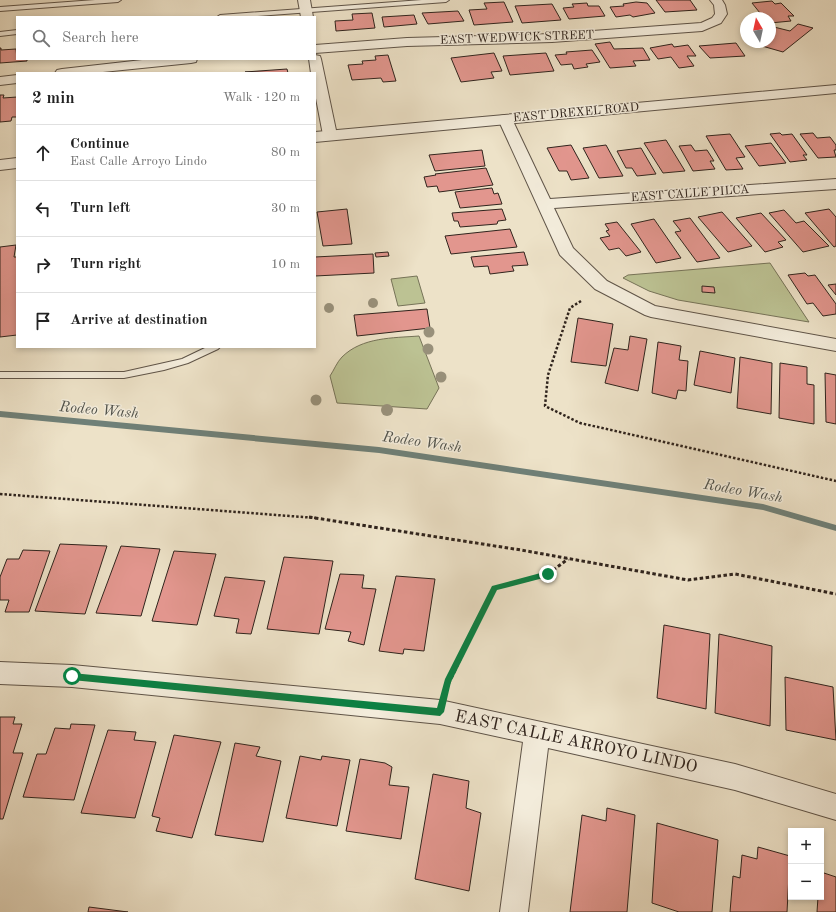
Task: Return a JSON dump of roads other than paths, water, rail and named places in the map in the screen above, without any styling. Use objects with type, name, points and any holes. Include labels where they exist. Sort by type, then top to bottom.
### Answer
[{"type":"street","points":[[716,0],[722,10],[718,19],[731,22]]},
{"type":"street","name":"EAST WEDWICK STREET","points":[[316,50],[407,42],[552,38],[658,31],[702,27],[710,25],[718,19]]},
{"type":"street","points":[[70,72],[181,60]]},
{"type":"street","points":[[315,60],[322,136]]},
{"type":"street","points":[[0,81],[16,79]]},
{"type":"street","name":"EAST DREXEL ROAD","points":[[322,136],[836,89]]},
{"type":"street","points":[[506,119],[566,252],[601,285],[651,311],[836,345]]},
{"type":"street","points":[[0,164],[16,163]]},
{"type":"street","name":"EAST CALLE PILCA","points":[[544,204],[836,184]]},
{"type":"street","name":"EAST CALLE ARROYO LINDO","points":[[0,673],[72,676],[440,712],[736,777],[836,807]]},
{"type":"street","points":[[514,912],[537,734]]},
{"type":"lane","points":[[0,9],[118,0]]},
{"type":"lane","points":[[231,16],[306,9],[446,0]]},
{"type":"lane","points":[[0,34],[16,32]]},
{"type":"lane","points":[[0,375],[124,375],[164,367],[213,348]]},
{"type":"waterway","name":"Rodeo Wash","points":[[0,414],[379,450],[763,507],[836,528]]}]
